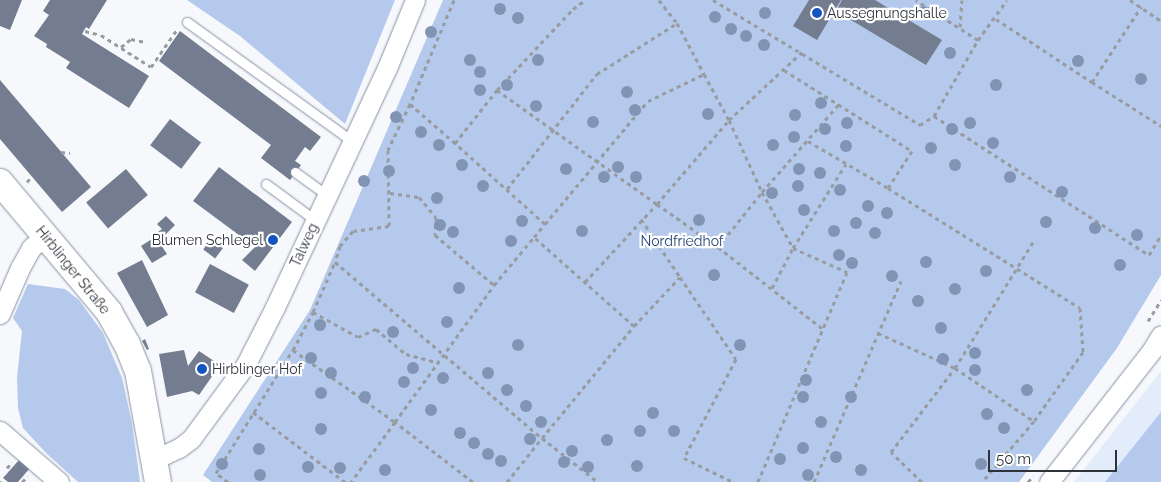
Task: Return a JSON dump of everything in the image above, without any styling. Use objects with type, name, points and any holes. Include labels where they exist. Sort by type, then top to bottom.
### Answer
[{"type":"main road","name":"Hirblinger Straße","points":[[0,182],[109,312],[127,344],[138,371],[156,471]]},
{"type":"street","name":"Talweg","points":[[156,471],[191,439],[246,364],[275,307],[387,68],[415,0]]},
{"type":"street","points":[[0,314],[31,248],[45,236]]},
{"type":"street","points":[[1049,482],[1161,335]]},
{"type":"street","points":[[0,431],[59,482]]},
{"type":"lane","points":[[187,22],[352,142]]},
{"type":"lane","points":[[295,172],[327,195]]},
{"type":"lane","points":[[266,184],[315,220]]},
{"type":"path","points":[[228,482],[216,473],[293,350],[313,312],[340,246],[353,231],[389,226],[388,150],[410,104],[454,0]]},
{"type":"path","points":[[455,143],[497,90],[573,9],[585,0]]},
{"type":"path","points":[[659,0],[677,23],[729,120],[762,192],[793,248],[847,272],[758,482]]},
{"type":"path","points":[[713,0],[920,125],[934,116],[978,40],[996,19],[1007,0]]},
{"type":"path","points":[[916,0],[978,40]]},
{"type":"path","points":[[960,27],[962,0]]},
{"type":"path","points":[[1130,0],[1161,21]]},
{"type":"path","points":[[1092,82],[1140,7]]},
{"type":"path","points":[[996,19],[1161,126]]},
{"type":"path","points":[[507,189],[597,74],[677,23]]},
{"type":"path","points":[[85,31],[101,35],[151,67],[179,27]]},
{"type":"path","points":[[121,47],[131,39],[145,42]]},
{"type":"path","points":[[585,282],[641,219],[657,204],[729,120],[802,52]]},
{"type":"path","points":[[784,70],[912,151],[888,188]]},
{"type":"path","points":[[351,482],[494,285],[648,101],[704,74]]},
{"type":"path","points":[[497,90],[718,247],[823,329]]},
{"type":"path","points":[[410,104],[545,224]]},
{"type":"path","points":[[718,247],[762,192],[839,104]]},
{"type":"path","points":[[934,116],[1149,255],[1161,235]]},
{"type":"path","points":[[808,141],[888,188],[1080,308],[1083,352],[1034,422],[982,482]]},
{"type":"path","points":[[61,152],[70,153]]},
{"type":"path","points":[[772,288],[793,248],[846,164]]},
{"type":"path","points":[[390,193],[419,197],[436,217],[435,235],[494,285]]},
{"type":"path","points":[[641,219],[736,359],[684,458],[733,482]]},
{"type":"path","points":[[534,237],[634,326]]},
{"type":"path","points":[[922,482],[890,452],[955,368],[1033,242]]},
{"type":"path","points":[[335,262],[445,353],[542,438],[598,482]]},
{"type":"path","points":[[507,482],[634,326],[680,277]]},
{"type":"path","points":[[814,482],[902,281]]},
{"type":"path","points":[[313,312],[358,337],[376,329],[406,354],[439,363]]},
{"type":"path","points":[[878,333],[955,368],[1034,422]]},
{"type":"path","points":[[293,350],[395,422],[474,482]]},
{"type":"path","points":[[253,412],[345,482]]},
{"type":"shaded area","points":[[1161,371],[1161,482],[1074,482]]},
{"type":"green space","points":[[187,0],[395,0],[345,124],[240,36]]},
{"type":"green space","name":"Nordfriedhof","points":[[443,0],[1161,0],[1161,275],[1117,348],[1019,482],[212,482],[203,475],[310,310]]},
{"type":"green space","points":[[28,284],[65,289],[79,300],[103,333],[122,378],[132,423],[140,482],[78,482],[46,453],[23,428],[18,408],[17,377],[22,331],[13,318]]},
{"type":"green space","points":[[1161,412],[1161,482],[1105,482]]},
{"type":"building","points":[[0,0],[22,0],[10,30],[0,26]]},
{"type":"building","points":[[50,0],[107,0],[89,29],[86,27],[82,34],[149,76],[129,108],[66,68],[70,62],[46,47],[47,44],[34,36],[49,15],[43,11]]},
{"type":"building","name":"Aussegnungshalle","points":[[809,0],[841,0],[817,40],[793,26]]},
{"type":"building","points":[[842,0],[875,0],[942,40],[926,65],[836,11]]},
{"type":"building","points":[[180,31],[321,137],[310,151],[305,147],[295,161],[301,165],[290,180],[261,158],[271,145],[159,61]]},
{"type":"building","points":[[0,80],[91,187],[62,212],[0,139]]},
{"type":"building","points":[[170,119],[201,142],[181,169],[150,145]]},
{"type":"building","points":[[219,167],[292,222],[255,271],[242,260],[255,247],[193,201]]},
{"type":"building","points":[[126,169],[148,195],[108,228],[86,202]]},
{"type":"building","points":[[166,216],[175,225],[164,236],[167,241],[161,245],[167,254],[152,263],[141,246],[155,237],[154,235],[162,229],[157,224]]},
{"type":"building","points":[[211,239],[223,248],[215,258],[203,249]]},
{"type":"building","points":[[142,260],[168,315],[147,327],[117,273]]},
{"type":"building","points":[[210,264],[249,285],[234,313],[195,292]]},
{"type":"building","points":[[145,339],[149,349],[147,350],[142,341]]},
{"type":"building","points":[[184,350],[188,366],[199,351],[220,365],[199,395],[192,391],[167,397],[159,354]]},
{"type":"building","points":[[19,460],[30,468],[18,482],[8,482],[3,478]]},
{"type":"place","name":"Aussegnungshalle","points":[[817,13]]},
{"type":"place","name":"Blumen Schlegel","points":[[273,240]]},
{"type":"place","name":"Hirblinger Hof","points":[[202,369]]}]
